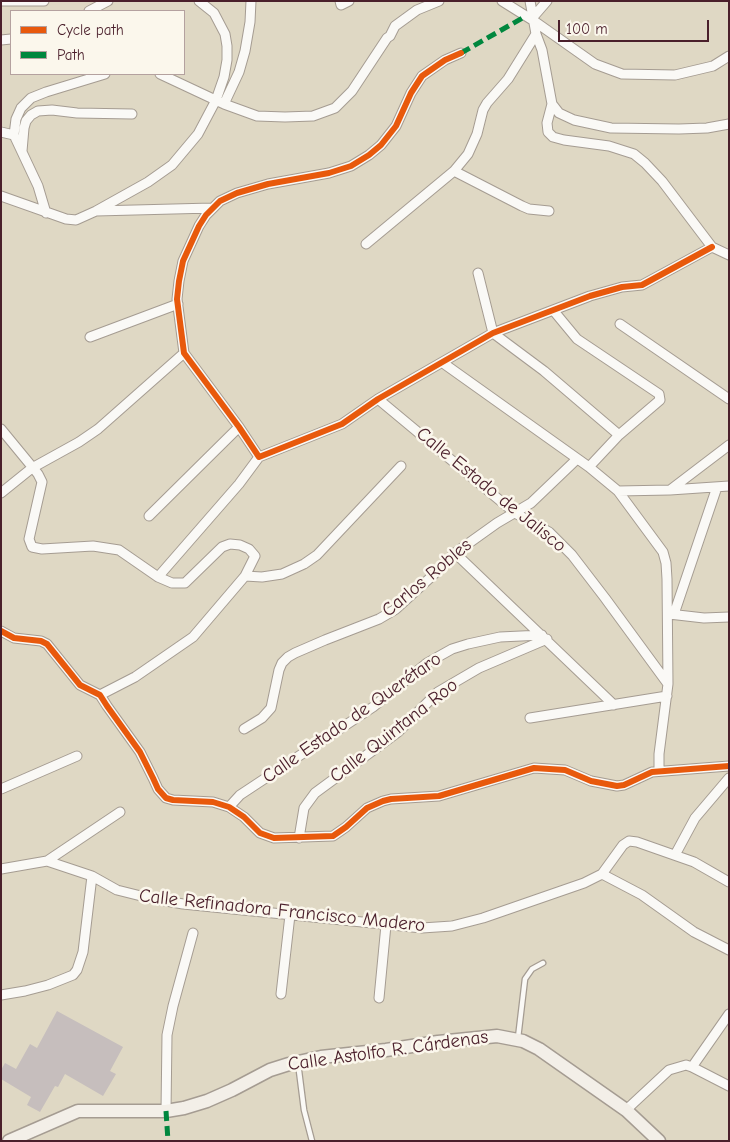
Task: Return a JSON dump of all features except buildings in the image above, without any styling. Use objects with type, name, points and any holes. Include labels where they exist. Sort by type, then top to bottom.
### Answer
[{"type":"street","points":[[1,1],[44,1]]},
{"type":"street","points":[[91,10],[108,1]]},
{"type":"street","points":[[199,1],[214,13],[224,34],[227,46],[227,60],[220,102]]},
{"type":"street","points":[[1,196],[46,213],[76,220],[148,182],[172,165],[198,134],[239,72],[250,22],[251,1]]},
{"type":"street","points":[[162,75],[220,102],[257,116],[313,116],[335,108],[352,91],[395,26],[418,10],[439,1]]},
{"type":"street","points":[[502,1],[534,18],[595,64],[622,74],[675,75],[713,66],[729,56]]},
{"type":"street","points":[[530,1],[536,34],[542,50],[552,104],[547,124],[548,132],[553,137],[609,146],[634,154],[662,180],[712,247],[729,255]]},
{"type":"street","points":[[534,18],[547,1]]},
{"type":"street","points":[[366,244],[454,170],[468,154],[477,134],[483,110],[508,79],[536,34]]},
{"type":"street","points":[[260,457],[240,427],[184,353],[178,304],[179,280],[183,261],[199,226],[212,208],[220,201],[252,188],[329,174],[351,166],[369,155],[381,145],[396,126],[411,92],[422,76],[445,60],[461,53]]},
{"type":"street","points":[[46,213],[40,193],[14,135],[16,119],[21,108],[32,98],[102,75]]},
{"type":"street","points":[[552,104],[559,113],[574,120],[611,128],[679,129],[707,128],[729,124]]},
{"type":"street","points":[[22,151],[26,121],[31,115],[38,112],[52,110],[77,113],[132,114]]},
{"type":"street","points":[[1,132],[14,135]]},
{"type":"street","points":[[454,170],[522,206],[529,209],[549,211]]},
{"type":"street","points":[[96,211],[212,208]]},
{"type":"street","points":[[158,577],[260,457],[342,424],[378,399],[493,333],[590,296],[622,287],[642,285],[712,247]]},
{"type":"street","points":[[478,272],[493,333],[550,376],[619,435]]},
{"type":"street","points":[[90,337],[178,304]]},
{"type":"street","points":[[553,310],[577,339],[659,394],[660,400],[619,435],[590,467]]},
{"type":"street","points":[[620,324],[729,399]]},
{"type":"street","points":[[1,493],[32,468],[79,442],[98,429],[184,353]]},
{"type":"street","points":[[443,363],[576,459],[590,467],[618,491],[663,552],[666,563],[670,614],[668,684],[659,754],[659,772]]},
{"type":"street","name":"Calle Estado de Jalisco","points":[[378,399],[515,513],[549,532],[572,555],[668,684]]},
{"type":"street","points":[[149,516],[240,427]]},
{"type":"street","points":[[1,429],[38,474],[42,482],[30,534],[29,542],[31,545],[42,549],[93,546],[119,550],[158,577],[172,583],[185,583],[222,547],[230,544],[240,545],[249,549],[255,556],[245,576],[194,637],[136,677],[100,695]]},
{"type":"street","points":[[670,490],[729,445]]},
{"type":"street","name":"Carlos Robles","points":[[244,729],[262,718],[271,708],[279,670],[288,657],[295,652],[379,619],[396,609],[455,553],[497,523],[530,503],[576,459]]},
{"type":"street","points":[[245,576],[262,577],[282,574],[304,564],[317,555],[401,466]]},
{"type":"street","points":[[618,491],[729,486]]},
{"type":"street","points":[[670,614],[717,487]]},
{"type":"street","points":[[455,553],[614,705]]},
{"type":"street","points":[[670,614],[704,618],[729,617]]},
{"type":"street","points":[[1,631],[14,638],[42,641],[47,644],[80,686],[100,695],[140,752],[162,795],[173,800],[213,802],[229,807],[244,817],[265,836],[280,839],[327,837],[339,833],[368,808],[383,801],[439,796],[534,768],[565,770],[591,781],[617,786],[624,785],[652,772],[673,772],[729,766]]},
{"type":"street","name":"Calle Estado de Querétaro","points":[[229,807],[240,795],[373,707],[426,663],[452,649],[468,644],[500,637],[544,637]]},
{"type":"street","name":"Calle Quintana Roo","points":[[299,838],[304,808],[315,793],[398,732],[438,692],[479,668],[544,637]]},
{"type":"street","points":[[530,718],[667,696]]},
{"type":"street","points":[[1,789],[76,756]]},
{"type":"street","points":[[726,782],[695,818],[675,855],[694,862],[729,882]]},
{"type":"street","points":[[1,869],[47,861],[120,812]]},
{"type":"street","name":"Calle Refinadora Francisco Madero","points":[[47,861],[92,876],[117,890],[149,898],[422,928],[452,926],[483,918],[584,883],[602,874],[626,842],[637,842],[675,855]]},
{"type":"street","points":[[602,874],[642,895],[694,932],[729,950]]},
{"type":"street","points":[[1,995],[48,985],[73,975],[77,970],[83,952],[92,876]]},
{"type":"street","points":[[282,994],[290,915]]},
{"type":"street","points":[[379,998],[386,925]]},
{"type":"street","points":[[166,1111],[167,1035],[193,933]]},
{"type":"street","points":[[692,1067],[729,1014]]},
{"type":"street","name":"Calle Astolfo R. Cárdenas","points":[[9,1141],[78,1111],[166,1111],[206,1101],[270,1070],[321,1057],[498,1036],[518,1039],[538,1049],[626,1110],[659,1141]]},
{"type":"street","points":[[626,1110],[669,1070],[686,1065],[729,1086]]},
{"type":"lane","points":[[518,1039],[525,979],[532,969],[543,963]]},
{"type":"lane","points":[[298,1062],[304,1110],[312,1141]]},
{"type":"marked path","points":[[461,53],[526,16]]},
{"type":"marked path","points":[[166,1111],[168,1141]]},
{"type":"cycle path","points":[[461,53],[445,60],[422,76],[411,93],[396,126],[381,145],[369,155],[351,166],[329,173],[268,184],[237,193],[220,201],[206,215],[199,226],[183,261],[179,281],[177,299],[184,353],[259,457],[342,424],[378,399],[493,333],[590,296],[622,287],[642,285],[712,247]]},
{"type":"cycle path","points":[[1,631],[14,638],[41,641],[47,644],[80,685],[100,695],[140,752],[158,789],[166,798],[213,802],[229,807],[244,817],[260,833],[274,838],[333,836],[367,808],[383,801],[439,796],[534,768],[565,770],[591,781],[617,786],[624,785],[652,772],[729,766]]}]
